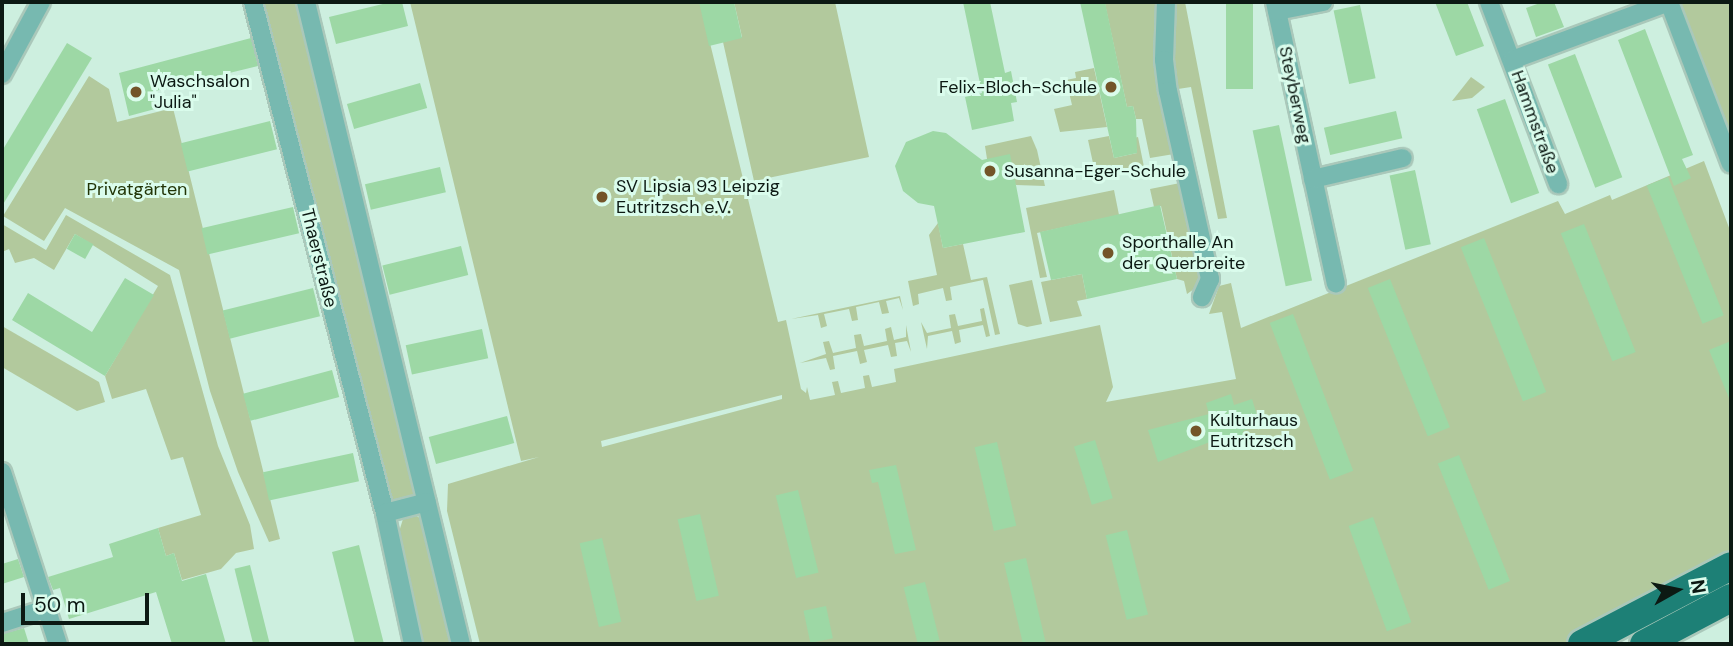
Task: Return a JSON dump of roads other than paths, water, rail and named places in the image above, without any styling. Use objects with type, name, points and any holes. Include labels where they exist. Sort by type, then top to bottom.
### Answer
[{"type":"highway","points":[[1582,644],[1731,566]]},
{"type":"highway","points":[[1644,644],[1731,598]]},
{"type":"street","points":[[2,74],[41,2]]},
{"type":"street","name":"Thaerstraße","points":[[253,2],[385,513],[413,644]]},
{"type":"street","points":[[306,2],[461,644]]},
{"type":"street","points":[[1166,2],[1164,60],[1168,91],[1210,279],[1202,297]]},
{"type":"street","name":"Steyberweg","points":[[1323,2],[1276,7],[1336,283]]},
{"type":"street","name":"Hammstraße","points":[[1489,2],[1558,184]]},
{"type":"street","points":[[1669,2],[1731,164]]},
{"type":"street","name":"Hammstraße","points":[[1512,60],[1669,2]]},
{"type":"street","points":[[1313,178],[1403,158]]},
{"type":"street","points":[[2,472],[58,644]]},
{"type":"street","points":[[385,513],[427,502]]},
{"type":"street","points":[[2,624],[47,609]]},
{"type":"place","name":"Felix-Bloch-Schule","points":[[1111,87]]},
{"type":"place","name":"Waschsalon \"Julia\"","points":[[136,92]]},
{"type":"place","name":"Susanna-Eger-Schule","points":[[990,171]]},
{"type":"place","name":"SV Lipsia 93 Leipzig Eutritzsch e.V.","points":[[602,197]]},
{"type":"place","name":"Sporthalle An der Querbreite","points":[[1108,253]]},
{"type":"place","name":"Kulturhaus Eutritzsch","points":[[1196,431]]},
{"type":"park label","name":"Privatgärten","points":[[137,189]]}]
